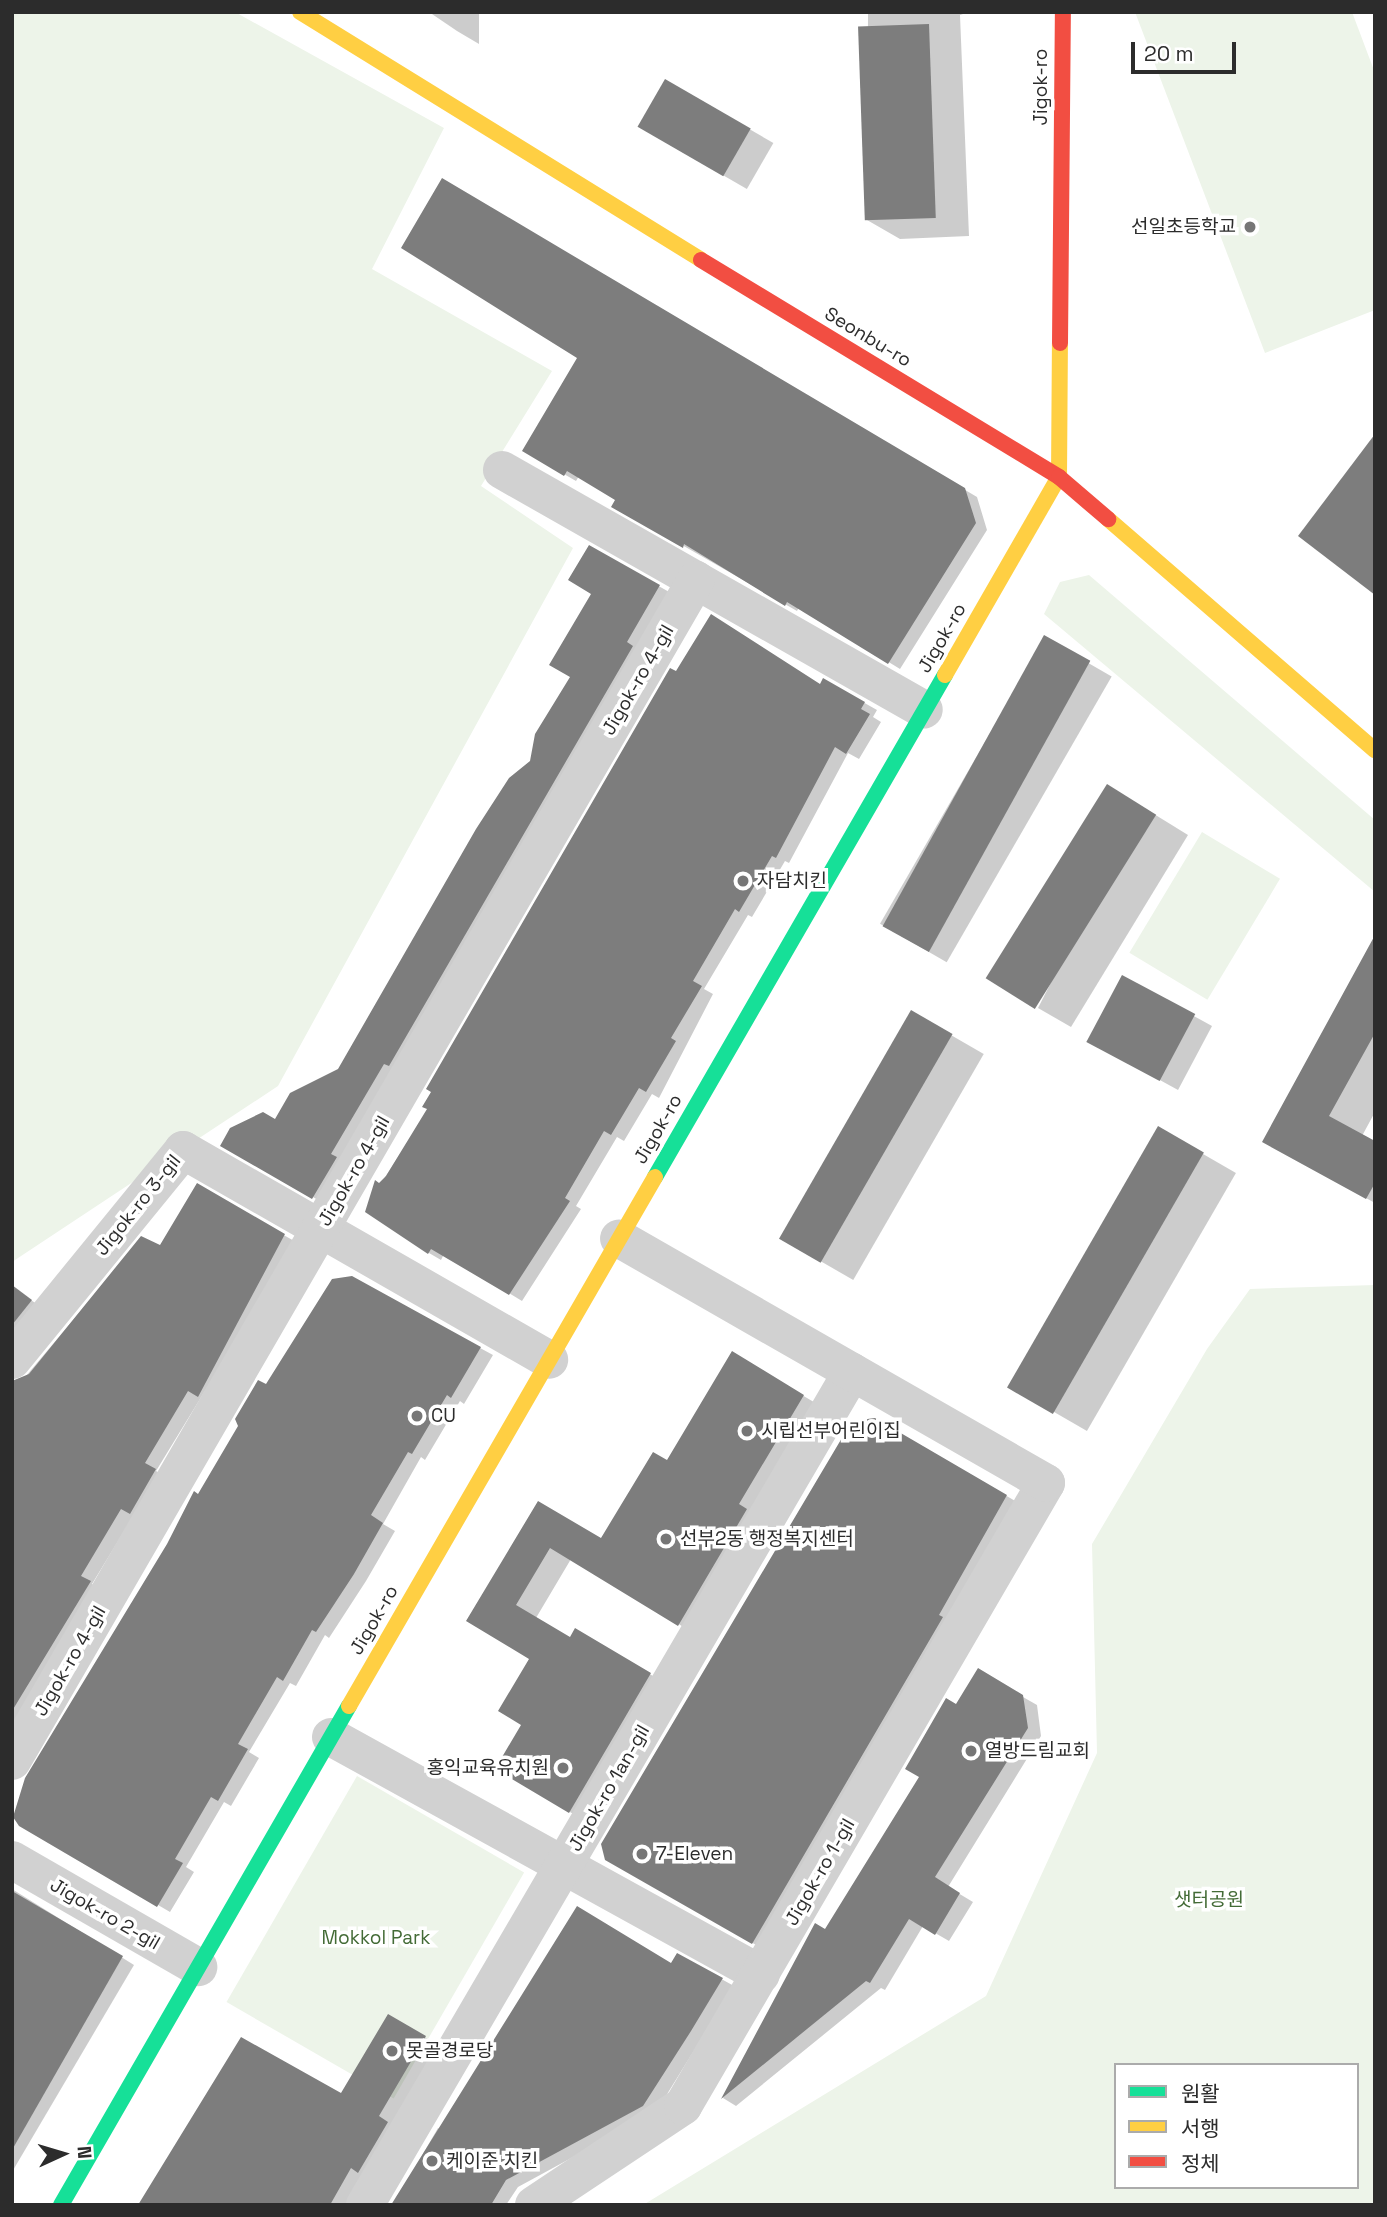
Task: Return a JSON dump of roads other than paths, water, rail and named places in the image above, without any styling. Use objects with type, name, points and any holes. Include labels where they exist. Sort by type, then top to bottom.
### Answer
[{"type":"street","name":"Seonbu-ro","points":[[300,12],[561,176],[1059,477],[1374,749]]},
{"type":"street","name":"Jigok-ro","points":[[61,2205],[1059,477],[1063,12]]},
{"type":"street","points":[[502,470],[924,710]]},
{"type":"street","name":"Jigok-ro 4-gil","points":[[12,1761],[696,580]]},
{"type":"street","name":"Jigok-ro 3-gil","points":[[12,1360],[183,1150],[549,1360]]},
{"type":"street","points":[[620,1238],[852,1372]]},
{"type":"street","name":"Jigok-ro 1-gil","points":[[534,2205],[682,2106],[1046,1483],[852,1372]]},
{"type":"street","name":"Jigok-ro 1an-gil","points":[[365,2205],[852,1372]]},
{"type":"street","points":[[331,1737],[761,1974]]},
{"type":"street","name":"Jigok-ro 2-gil","points":[[12,1860],[198,1967]]},
{"type":"place","name":"선일초등학교","points":[[1250,227]]},
{"type":"place","name":"자담치킨","points":[[743,881]]},
{"type":"place","name":"CU","points":[[417,1416]]},
{"type":"place","name":"시립선부어린이집","points":[[747,1431]]},
{"type":"place","name":"선부2동 행정복지센터","points":[[666,1539]]},
{"type":"place","name":"열방드림교회","points":[[971,1751]]},
{"type":"place","name":"홍익교육유치원","points":[[563,1768]]},
{"type":"place","name":"7-Eleven","points":[[642,1854]]},
{"type":"place","name":"못골경로당","points":[[392,2051]]},
{"type":"place","name":"케이준 치킨","points":[[432,2161]]},
{"type":"park label","name":"샛터공원","points":[[1209,1900]]},
{"type":"park label","name":"Mokkol Park","points":[[376,1938]]}]
